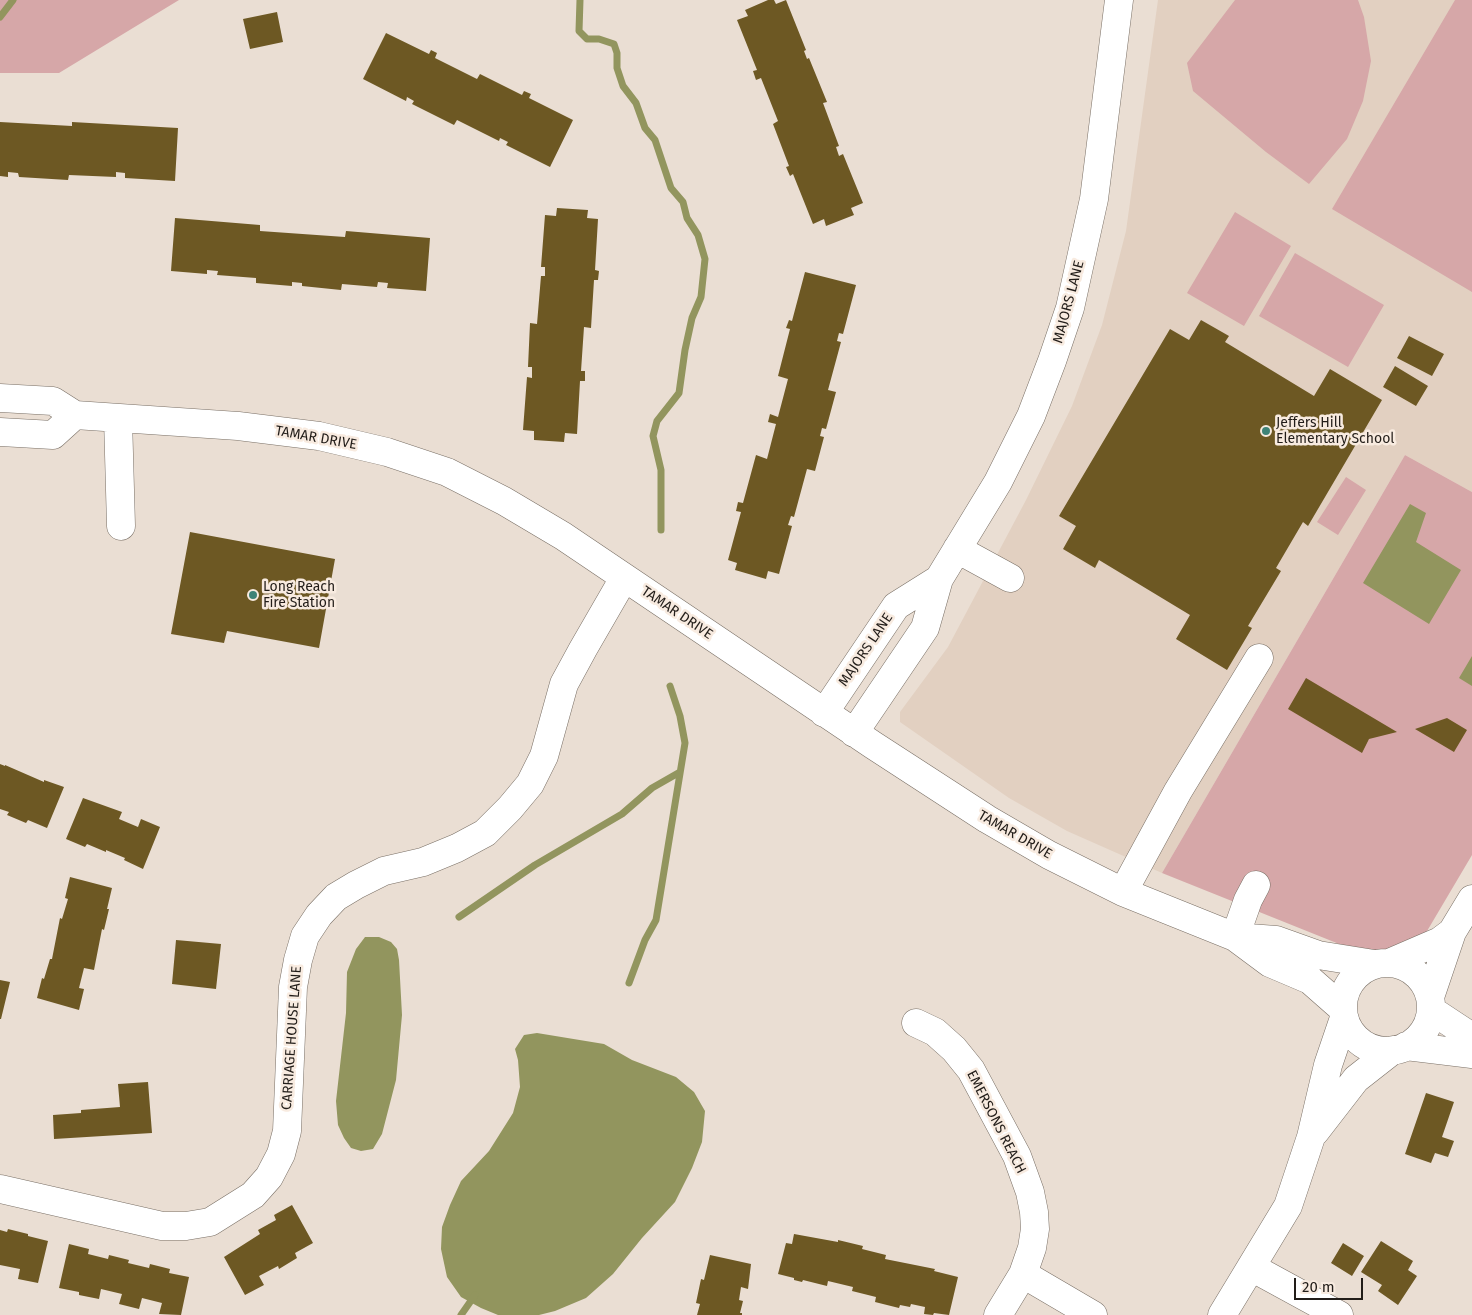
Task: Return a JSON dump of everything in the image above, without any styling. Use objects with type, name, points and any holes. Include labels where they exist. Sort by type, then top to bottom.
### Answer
[{"type":"street","name":"MAJORS LANE","points":[[854,733],[926,628],[938,578],[998,482],[1031,416],[1052,361],[1070,308],[1094,199],[1119,0]]},
{"type":"street","points":[[0,398],[53,401],[75,416],[53,435],[0,432]]},
{"type":"street","name":"TAMAR DRIVE","points":[[75,416],[238,426],[319,436],[387,452],[447,472],[504,501],[563,536],[824,713],[987,820],[1049,855],[1122,892],[1235,937],[1270,963],[1310,980],[1343,1014]]},
{"type":"street","points":[[118,418],[121,526]]},
{"type":"street","points":[[957,549],[1010,578]]},
{"type":"street","name":"CARRIAGE HOUSE LANE","points":[[0,1189],[162,1226],[186,1226],[210,1222],[253,1195],[269,1176],[281,1154],[286,1131],[293,987],[305,936],[319,915],[336,897],[384,871],[423,862],[457,848],[485,833],[510,808],[530,784],[544,756],[564,684],[582,648],[624,578]]},
{"type":"street","name":"MAJORS LANE","points":[[824,713],[896,606],[938,578]]},
{"type":"street","points":[[1122,892],[1178,792],[1259,658]]},
{"type":"street","points":[[1235,937],[1248,900],[1256,885]]},
{"type":"street","points":[[1311,1137],[1356,1080],[1399,1048],[1417,1038],[1425,1028],[1430,1004],[1452,932],[1472,899]]},
{"type":"street","points":[[1222,1315],[1288,1206],[1311,1137],[1328,1065],[1343,1014],[1344,997],[1350,982],[1360,972],[1440,941],[1452,932]]},
{"type":"street","name":"TAMAR DRIVE","points":[[1235,937],[1276,940],[1318,955],[1381,964]]},
{"type":"street","points":[[1381,964],[1404,966],[1417,974],[1426,987],[1430,1004],[1472,1037]]},
{"type":"street","points":[[1343,1014],[1356,1037],[1367,1045],[1379,1050],[1399,1048],[1472,1054]]},
{"type":"street","name":"EMERSONS REACH","points":[[916,1023],[935,1032],[954,1048],[971,1070],[1017,1156],[1030,1192],[1035,1229],[1032,1248],[1023,1274],[998,1315]]},
{"type":"street","points":[[1251,1266],[1339,1315]]},
{"type":"street","points":[[1023,1274],[1093,1315]]},
{"type":"shaded area","points":[[0,0],[179,0],[59,73],[0,73]]},
{"type":"shaded area","name":"Jeffers Hill Elementary School","points":[[1158,0],[1472,0],[1472,492],[1405,455],[1162,873],[1067,831],[1009,798],[900,722],[900,712],[948,647],[1026,500],[1072,406],[1102,325],[1126,231]]},
{"type":"shaded area","points":[[1235,0],[1358,0],[1364,17],[1371,61],[1363,101],[1347,139],[1309,184],[1266,152],[1193,91],[1187,63]]},
{"type":"shaded area","points":[[1455,0],[1472,0],[1472,292],[1332,209]]},
{"type":"shaded area","points":[[1235,212],[1291,246],[1244,326],[1187,293]]},
{"type":"shaded area","points":[[1295,253],[1384,305],[1348,367],[1259,316]]},
{"type":"shaded area","points":[[1405,455],[1472,492],[1472,855],[1404,970],[1162,873]]},
{"type":"shaded area","points":[[1346,477],[1366,490],[1338,535],[1317,522]]},
{"type":"shaded area","points":[[1410,504],[1426,513],[1416,542],[1461,570],[1429,624],[1363,583]]},
{"type":"shaded area","points":[[1472,656],[1472,686],[1459,678]]},
{"type":"shaded area","points":[[365,937],[379,937],[391,942],[397,949],[402,1015],[396,1080],[382,1134],[373,1149],[361,1151],[351,1148],[344,1138],[338,1125],[336,1101],[346,1013],[347,972],[356,949]]},
{"type":"shaded area","points":[[537,1033],[604,1044],[632,1060],[676,1077],[694,1092],[705,1111],[702,1142],[692,1168],[675,1202],[642,1238],[613,1274],[586,1298],[555,1311],[539,1315],[498,1315],[461,1297],[447,1277],[441,1249],[442,1227],[461,1181],[489,1151],[513,1113],[520,1087],[518,1060],[515,1049],[524,1035]]},
{"type":"building","points":[[768,0],[774,0],[776,4],[786,0],[806,50],[804,51],[807,59],[809,58],[827,102],[823,103],[839,146],[836,147],[839,156],[843,154],[863,203],[851,208],[854,215],[826,226],[824,219],[813,224],[793,174],[790,176],[786,167],[789,166],[773,124],[778,121],[761,78],[756,80],[753,71],[757,70],[737,20],[748,16],[745,10]]},
{"type":"building","points":[[277,12],[283,42],[250,49],[243,19]]},
{"type":"building","points":[[386,33],[429,54],[431,50],[437,53],[435,58],[477,79],[480,74],[522,95],[524,91],[531,94],[529,98],[573,120],[550,167],[506,145],[508,142],[500,138],[499,141],[457,120],[454,125],[412,104],[414,101],[407,97],[406,101],[363,79]]},
{"type":"building","points":[[0,122],[72,126],[72,122],[178,128],[175,181],[125,178],[125,173],[116,172],[116,177],[69,175],[68,180],[19,177],[18,173],[8,172],[8,177],[0,176]]},
{"type":"building","points":[[557,208],[588,210],[587,218],[598,219],[595,270],[599,271],[598,280],[594,280],[591,328],[584,327],[581,371],[585,371],[585,381],[580,381],[577,434],[565,433],[564,442],[534,440],[534,431],[523,430],[527,377],[532,378],[532,367],[528,367],[530,323],[537,324],[541,276],[545,276],[545,267],[541,267],[545,215],[556,216]]},
{"type":"building","points":[[175,218],[260,225],[260,231],[345,237],[346,231],[430,238],[426,291],[387,288],[388,283],[378,282],[377,287],[342,284],[341,290],[302,286],[302,283],[292,282],[292,286],[256,283],[256,278],[217,275],[218,271],[207,270],[207,274],[171,271]]},
{"type":"building","points":[[805,272],[856,285],[843,334],[839,333],[837,341],[841,342],[828,390],[836,392],[826,429],[822,428],[820,436],[824,437],[815,471],[807,469],[794,517],[791,516],[788,525],[792,526],[779,574],[768,571],[766,579],[735,570],[737,563],[728,560],[741,512],[736,511],[738,502],[743,503],[756,455],[767,459],[776,424],[768,422],[770,414],[778,417],[788,379],[778,376],[790,329],[786,328],[789,320],[792,321]]},
{"type":"building","points":[[1201,320],[1229,336],[1225,342],[1314,396],[1330,369],[1382,400],[1308,526],[1303,522],[1276,568],[1281,571],[1248,626],[1252,628],[1227,670],[1176,639],[1190,615],[1099,560],[1095,568],[1063,549],[1076,526],[1059,516],[1170,329],[1189,340]]},
{"type":"building","points":[[1409,336],[1444,354],[1432,376],[1397,358]]},
{"type":"building","points":[[1395,366],[1428,386],[1416,406],[1383,387]]},
{"type":"building","name":"Long Reach Fire Station","points":[[190,532],[335,559],[319,648],[227,631],[224,643],[171,634]]},
{"type":"building","points":[[1306,678],[1397,732],[1369,739],[1362,753],[1288,709]]},
{"type":"building","points":[[1447,718],[1467,730],[1454,752],[1415,729]]},
{"type":"building","points":[[0,764],[44,782],[44,780],[64,787],[47,828],[28,820],[26,823],[7,815],[9,812],[0,809]]},
{"type":"building","points":[[83,798],[122,812],[119,819],[138,827],[141,819],[160,827],[143,869],[124,860],[125,858],[106,850],[106,852],[87,844],[85,847],[66,839]]},
{"type":"building","points":[[70,877],[112,888],[107,909],[109,909],[104,930],[102,929],[94,970],[84,968],[79,988],[84,989],[79,1010],[37,998],[42,978],[44,979],[50,959],[52,959],[60,918],[62,919],[68,899],[65,898]]},
{"type":"building","points":[[176,940],[221,944],[216,989],[172,984]]},
{"type":"building","points":[[0,980],[10,982],[1,1019],[0,1019]]},
{"type":"building","points":[[148,1082],[152,1133],[54,1139],[53,1115],[81,1113],[81,1110],[120,1107],[118,1084]]},
{"type":"building","points":[[1426,1093],[1454,1102],[1442,1137],[1454,1141],[1448,1157],[1435,1153],[1431,1163],[1405,1154]]},
{"type":"building","points":[[292,1205],[313,1243],[295,1253],[297,1258],[279,1269],[278,1266],[259,1276],[264,1285],[245,1295],[224,1257],[260,1234],[258,1230],[276,1220],[274,1215]]},
{"type":"building","points":[[8,1229],[48,1241],[38,1283],[18,1279],[20,1269],[0,1265],[0,1230],[7,1232]]},
{"type":"building","points":[[794,1234],[838,1242],[838,1240],[863,1246],[862,1249],[886,1255],[885,1259],[935,1269],[934,1271],[958,1277],[949,1315],[924,1314],[925,1307],[911,1304],[910,1307],[900,1305],[899,1308],[875,1302],[876,1297],[852,1291],[853,1287],[828,1281],[827,1286],[803,1280],[802,1282],[778,1274],[786,1243],[792,1244]]},
{"type":"building","points":[[1381,1241],[1413,1261],[1408,1270],[1417,1276],[1398,1305],[1378,1291],[1382,1285],[1361,1272]]},
{"type":"building","points":[[1343,1243],[1364,1256],[1352,1276],[1331,1263]]},
{"type":"building","points":[[69,1244],[89,1249],[88,1254],[108,1259],[109,1255],[129,1260],[128,1263],[149,1268],[150,1264],[170,1269],[169,1273],[189,1277],[181,1315],[159,1314],[162,1303],[142,1298],[139,1309],[119,1304],[122,1294],[101,1289],[99,1299],[59,1288]]},
{"type":"building","points":[[710,1255],[751,1264],[748,1289],[741,1287],[739,1300],[743,1301],[740,1313],[742,1315],[697,1315],[700,1304],[696,1303],[701,1279],[704,1280]]},
{"type":"waterway","points":[[0,17],[13,0]]},
{"type":"waterway","points":[[580,0],[579,31],[587,39],[599,39],[614,44],[617,53],[617,68],[623,86],[636,103],[645,128],[655,140],[671,188],[683,202],[687,218],[698,235],[705,259],[701,297],[692,318],[679,393],[657,421],[653,436],[661,470],[661,530]]},
{"type":"waterway","points":[[629,983],[645,940],[656,920],[685,743],[680,716],[670,686]]},
{"type":"waterway","points":[[459,917],[535,865],[622,814],[652,788],[680,772]]},
{"type":"waterway","points":[[461,1315],[475,1295]]},
{"type":"place","name":"Jeffers Hill Elementary School","points":[[1266,431]]},
{"type":"place","name":"Long Reach Fire Station","points":[[253,595]]}]
